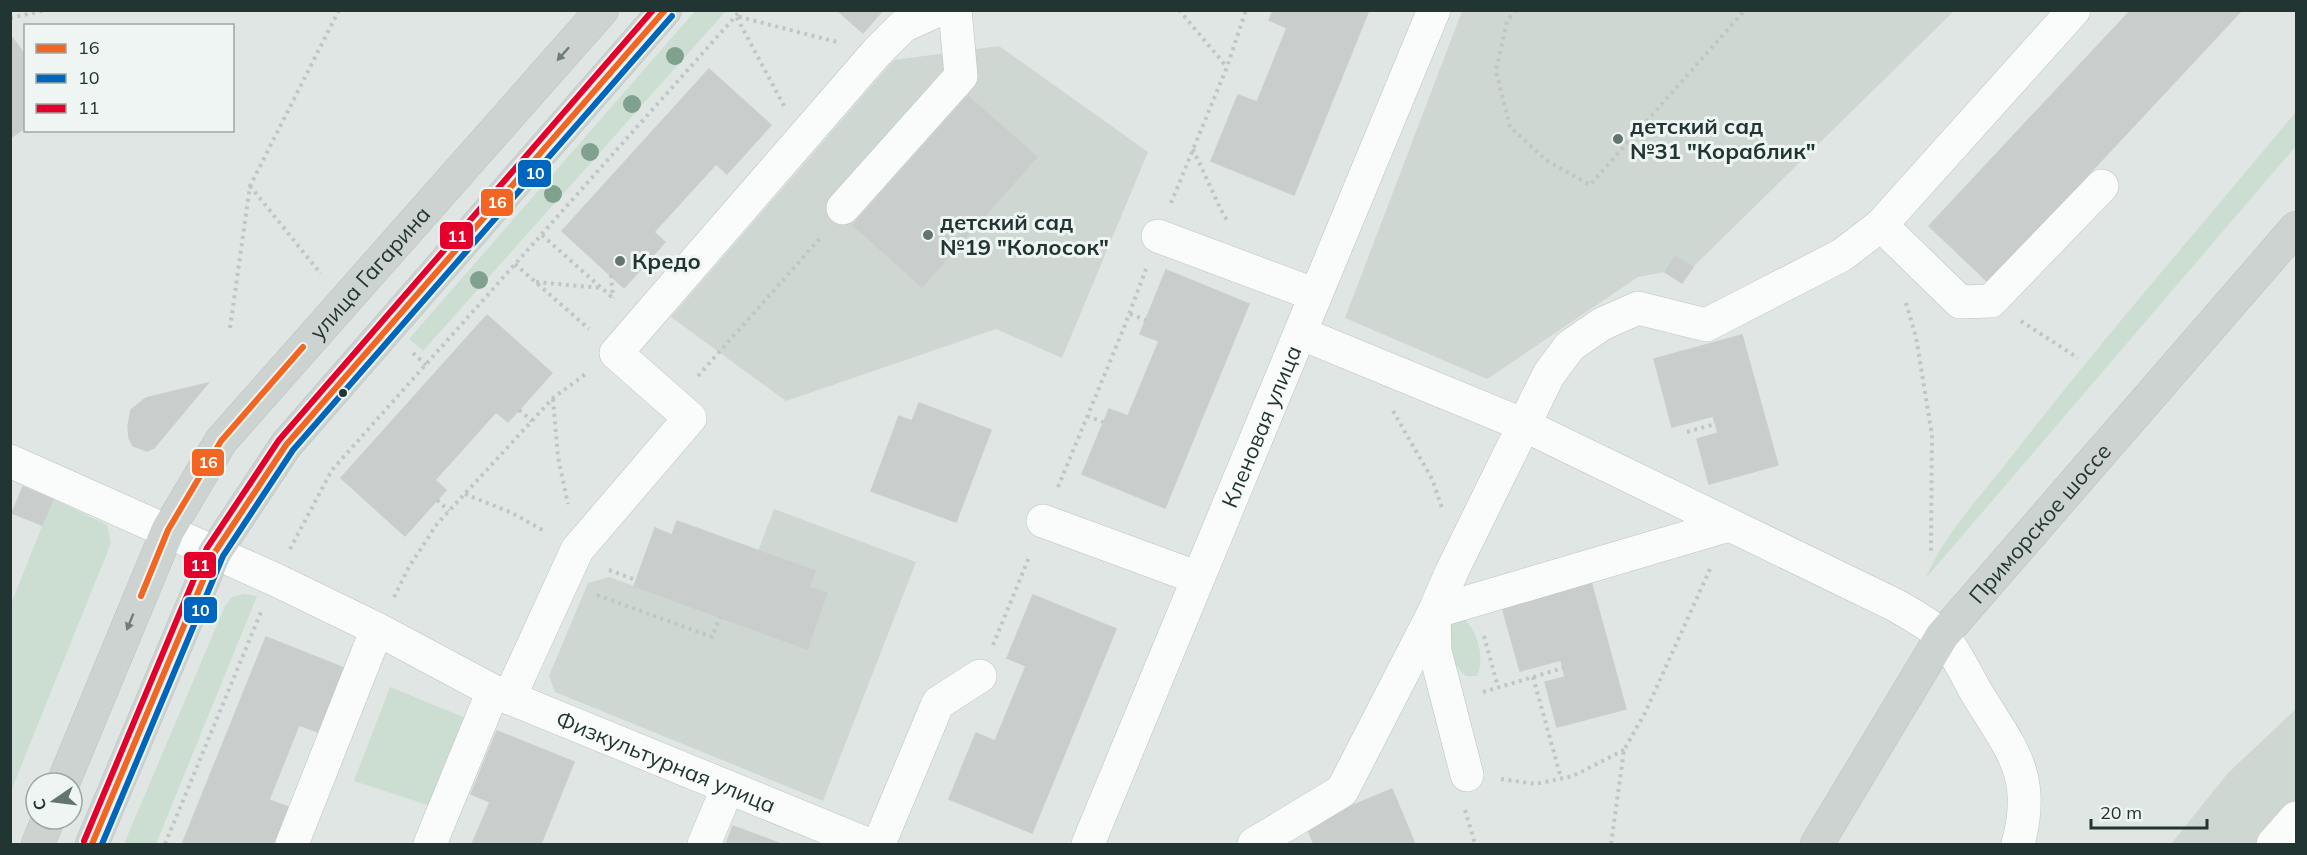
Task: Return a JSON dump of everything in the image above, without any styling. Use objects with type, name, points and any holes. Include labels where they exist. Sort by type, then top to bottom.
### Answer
[{"type":"main road","name":"улица Гагарина","points":[[68,771],[168,530],[220,441],[602,10]]},
{"type":"main road","points":[[92,844],[215,552],[286,445],[665,10]]},
{"type":"main road","name":"Приморское шоссе","points":[[1816,844],[1942,636],[2296,228]]},
{"type":"street","points":[[430,844],[501,694],[577,550],[690,418],[616,353],[877,52],[903,26],[938,10]]},
{"type":"street","points":[[843,208],[961,76],[955,10]]},
{"type":"street","name":"Кленовая улица","points":[[1088,844],[1434,10]]},
{"type":"street","points":[[1272,840],[1342,791],[1434,612],[1549,374],[1570,346],[1602,324],[1638,308],[1706,325],[1842,255],[1881,225],[2074,10]]},
{"type":"street","points":[[1881,225],[1960,302],[1991,301],[2102,186]]},
{"type":"street","points":[[1158,236],[1316,295]]},
{"type":"street","points":[[1300,333],[1524,425],[1897,606],[1942,636],[2001,730],[2020,766],[2026,796],[2018,844]]},
{"type":"street","name":"Физкультурная улица","points":[[10,461],[274,579],[377,629],[501,694],[867,844]]},
{"type":"street","points":[[1043,521],[1198,578]]},
{"type":"street","points":[[1434,612],[1729,525]]},
{"type":"street","points":[[1434,612],[1435,651],[1467,775]]},
{"type":"street","points":[[292,844],[377,629]]},
{"type":"street","points":[[879,844],[938,703],[980,676]]},
{"type":"street","points":[[704,844],[728,787]]},
{"type":"street","points":[[2273,844],[2296,818]]},
{"type":"path","points":[[10,18],[46,10]]},
{"type":"path","points":[[230,328],[250,186],[339,10]]},
{"type":"path","points":[[165,844],[274,579],[332,470],[741,10]]},
{"type":"path","points":[[1179,10],[1227,67]]},
{"type":"path","points":[[1123,330],[1158,236],[1227,67],[1246,10]]},
{"type":"path","points":[[1516,10],[1507,21],[1496,71],[1510,127],[1546,160],[1590,185],[1745,10]]},
{"type":"path","points":[[736,16],[877,52]]},
{"type":"path","points":[[736,16],[801,138]]},
{"type":"path","points":[[1193,149],[1231,227]]},
{"type":"path","points":[[673,404],[829,228],[843,208]]},
{"type":"path","points":[[542,235],[641,324]]},
{"type":"path","points":[[377,629],[409,567],[437,524],[553,398],[616,353],[515,264]]},
{"type":"path","points":[[611,275],[613,299]]},
{"type":"path","points":[[536,282],[601,288]]},
{"type":"path","points":[[1902,292],[1917,337],[1932,435],[1931,551]]},
{"type":"path","points":[[1991,301],[2078,358]]},
{"type":"path","points":[[1130,315],[1146,320]]},
{"type":"path","points":[[553,398],[558,457],[577,550]]},
{"type":"path","points":[[1389,405],[1432,479],[1443,511]]},
{"type":"path","points":[[519,410],[532,421]]},
{"type":"path","points":[[1087,416],[1103,422]]},
{"type":"path","points":[[1687,432],[1715,424]]},
{"type":"path","points":[[465,494],[512,513],[577,550]]},
{"type":"path","points":[[437,500],[449,511]]},
{"type":"path","points":[[1611,844],[1624,750],[1645,713],[1729,525]]},
{"type":"path","points":[[609,570],[636,580]]},
{"type":"path","points":[[562,582],[712,637],[720,617]]},
{"type":"path","points":[[1473,601],[1498,687]]},
{"type":"path","points":[[1449,701],[1563,668]]},
{"type":"path","points":[[1533,677],[1561,778]]},
{"type":"path","points":[[1467,775],[1536,784],[1573,776],[1624,750]]},
{"type":"shaded area","name":"детский сад №31 \"Кораблик\"","points":[[1462,11],[1954,11],[1693,267],[1682,283],[1665,272],[1638,277],[1487,379],[1345,318]]},
{"type":"shaded area","name":"детский сад №19 \"Колосок\"","points":[[999,46],[1148,152],[1062,358],[996,329],[786,401],[671,317],[894,60]]},
{"type":"shaded area","points":[[774,509],[916,562],[823,801],[555,692],[549,676],[588,583],[609,577],[634,586],[655,528],[672,535],[677,521],[758,551]]},
{"type":"shaded area","points":[[2296,709],[2296,844],[2171,844],[2228,773]]},
{"type":"green space","points":[[696,10],[726,11],[423,351],[409,339]]},
{"type":"green space","points":[[2296,112],[2296,146],[1926,578],[1954,529],[1979,497],[2119,323]]},
{"type":"green space","points":[[53,499],[107,525],[111,543],[11,791],[11,604]]},
{"type":"green space","points":[[244,594],[257,596],[156,844],[124,844],[225,606],[232,597]]},
{"type":"green space","points":[[1463,618],[1473,630],[1479,645],[1480,661],[1477,676],[1466,676],[1456,665],[1450,653],[1449,625]]},
{"type":"green space","points":[[390,687],[468,719],[431,806],[354,781]]},
{"type":"building","points":[[837,10],[883,10],[863,33]]},
{"type":"building","points":[[1273,10],[1369,10],[1294,195],[1211,161],[1238,95],[1257,102],[1287,28],[1269,20]]},
{"type":"building","points":[[2131,10],[2242,10],[1988,282],[1929,226]]},
{"type":"building","points":[[10,35],[24,53],[24,128],[10,138]]},
{"type":"building","points":[[709,69],[771,125],[727,174],[716,164],[654,232],[665,242],[624,288],[562,231]]},
{"type":"building","points":[[968,96],[1037,157],[922,287],[853,225]]},
{"type":"building","points":[[1675,256],[1693,267],[1682,283],[1665,272]]},
{"type":"building","points":[[1166,270],[1249,304],[1165,508],[1082,474],[1109,409],[1128,416],[1159,341],[1140,334]]},
{"type":"building","points":[[487,315],[552,373],[508,422],[496,412],[435,480],[446,490],[405,536],[341,478]]},
{"type":"building","points":[[1742,335],[1778,465],[1709,484],[1697,439],[1718,433],[1713,416],[1672,427],[1654,359]]},
{"type":"building","points":[[208,383],[154,448],[147,451],[133,446],[129,438],[128,426],[131,410],[146,398]]},
{"type":"building","points":[[919,403],[991,430],[956,522],[871,491],[899,416],[912,421]]},
{"type":"building","points":[[23,487],[53,499],[42,525],[12,513]]},
{"type":"building","points":[[677,521],[815,571],[809,587],[827,593],[807,649],[634,586],[655,528],[672,535]]},
{"type":"building","points":[[1590,578],[1626,709],[1557,727],[1545,682],[1565,677],[1561,660],[1520,671],[1501,603]]},
{"type":"building","points":[[1033,595],[1116,629],[1032,833],[949,799],[976,733],[995,741],[1026,666],[1007,658]]},
{"type":"building","points":[[266,637],[344,668],[318,732],[299,725],[269,800],[288,807],[273,844],[189,844],[183,842]]},
{"type":"building","points":[[497,731],[574,762],[541,844],[472,844],[490,802],[471,794]]},
{"type":"building","points":[[1392,789],[1415,844],[1314,844],[1306,825]]},
{"type":"building","points":[[733,826],[781,844],[726,844]]},
{"type":"transit line","name":"11","points":[[84,841],[207,548],[279,440],[653,10]]},
{"type":"transit line","name":"16","points":[[92,844],[215,552],[286,445],[665,10]]},
{"type":"transit line","name":"10","points":[[102,844],[223,556],[293,450],[672,16]]},
{"type":"transit line","name":"16","points":[[141,596],[168,530],[221,441],[303,347]]},
{"type":"place","name":"детский сад №31 \"Кораблик\"","points":[[1618,139]]},
{"type":"place","name":"детский сад №19 \"Колосок\"","points":[[928,235]]},
{"type":"place","name":"Кредо","points":[[620,261]]}]
